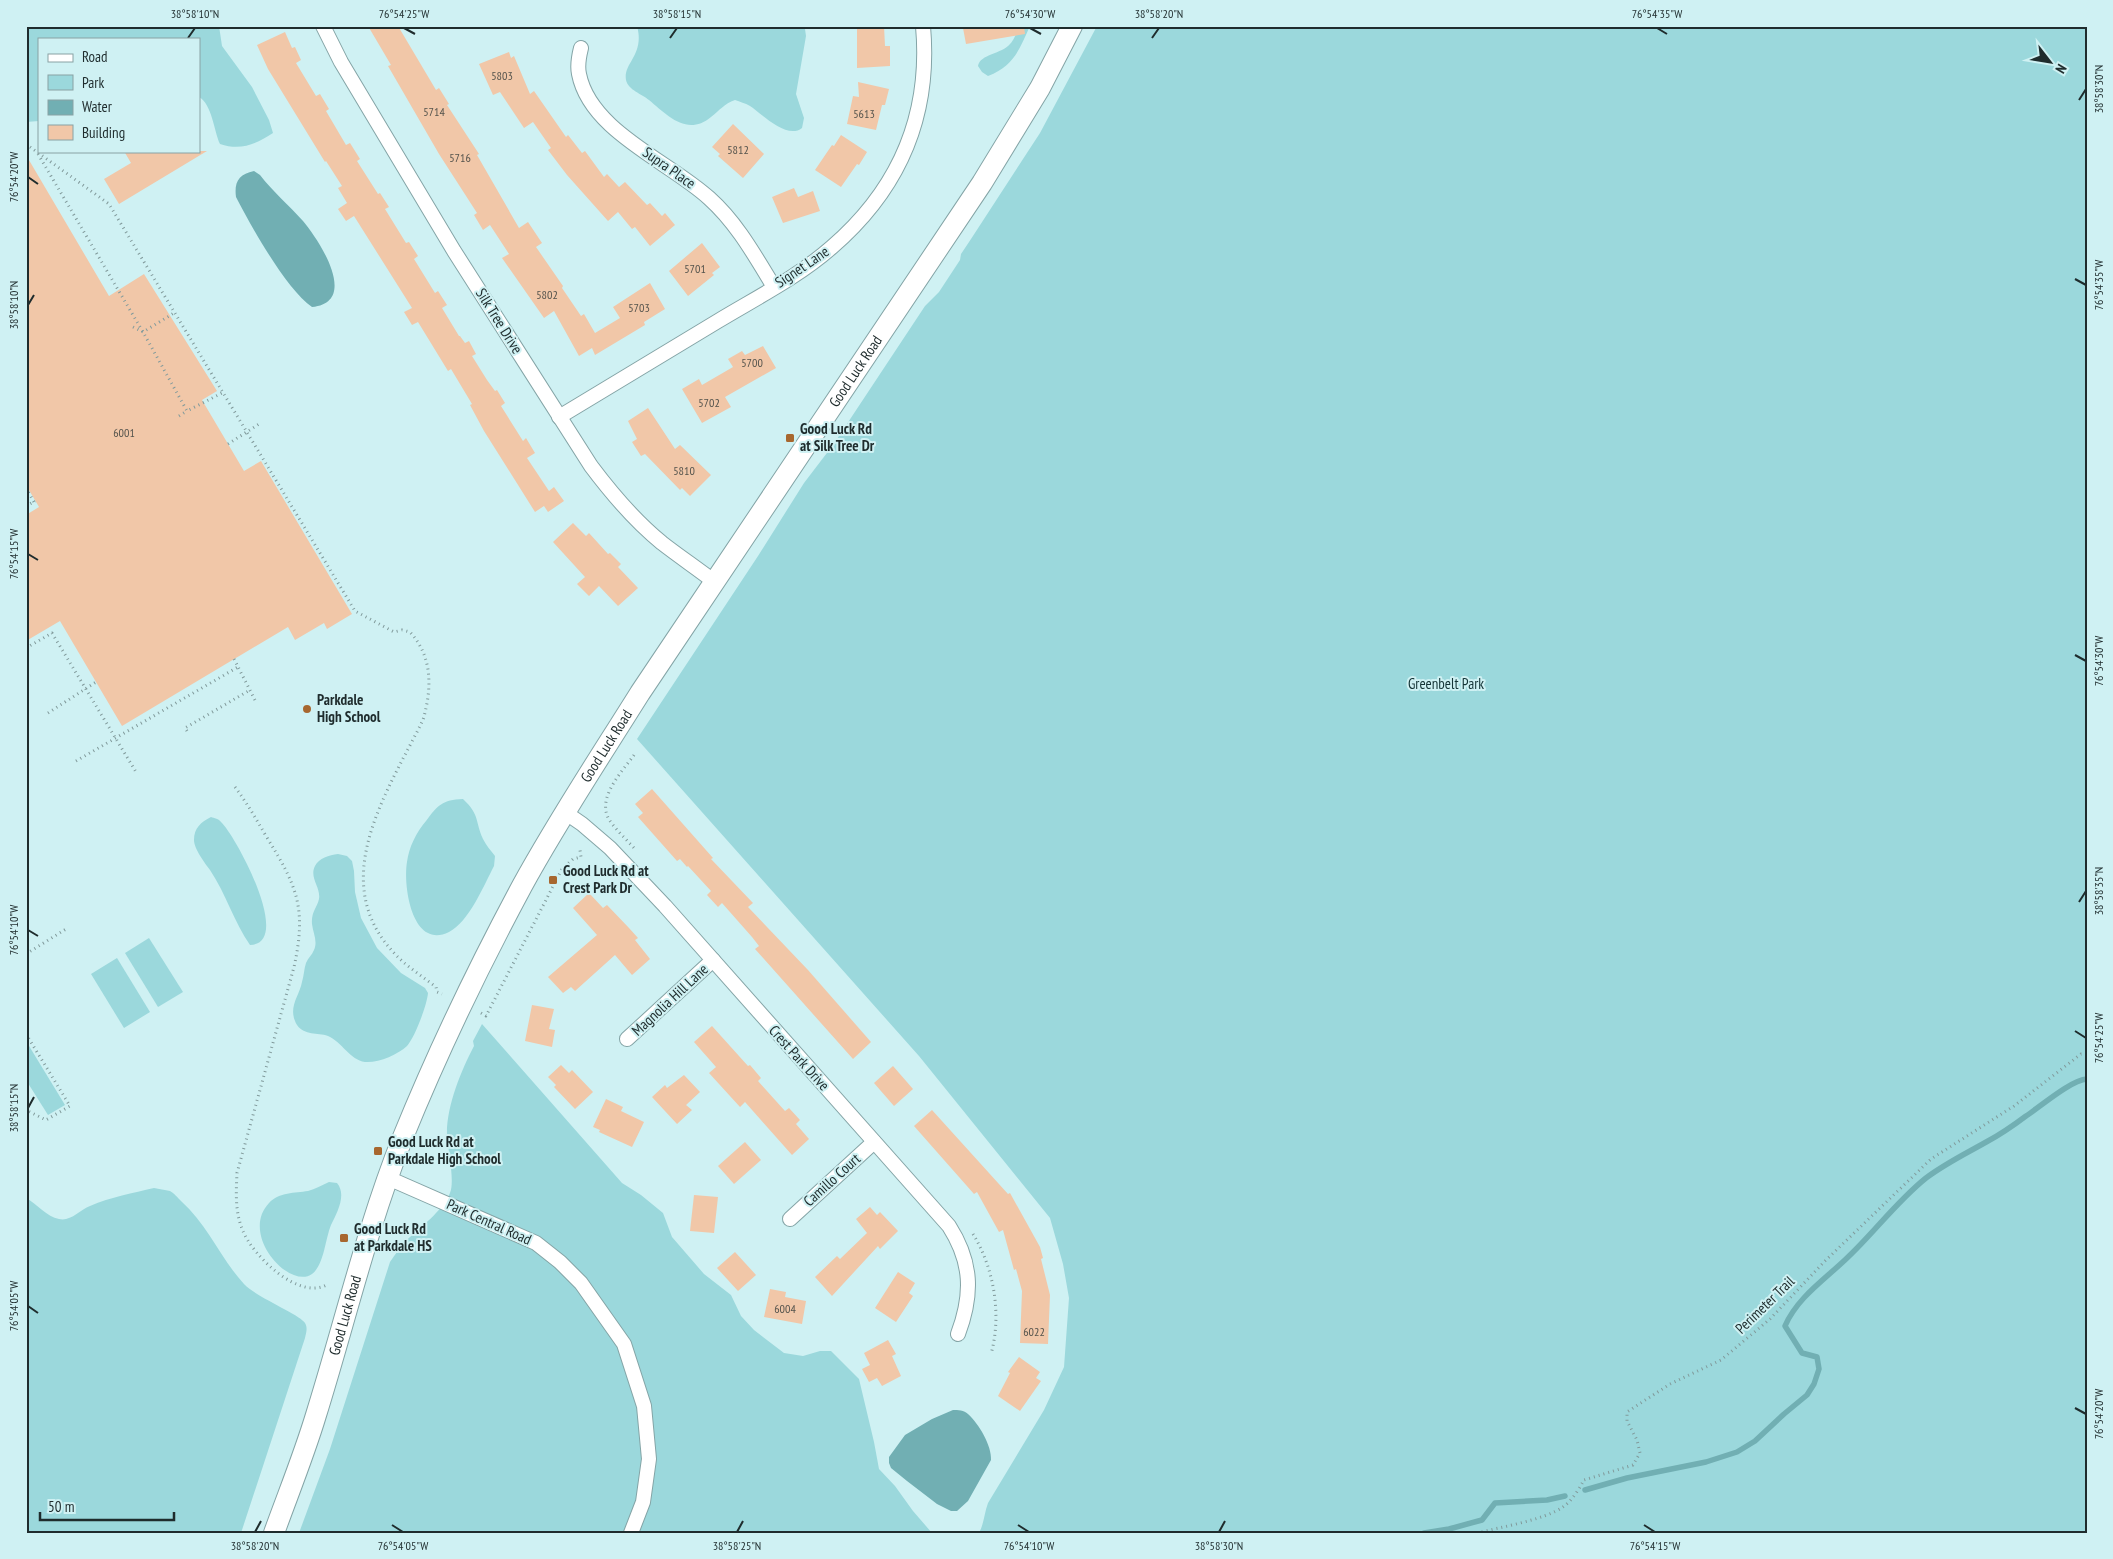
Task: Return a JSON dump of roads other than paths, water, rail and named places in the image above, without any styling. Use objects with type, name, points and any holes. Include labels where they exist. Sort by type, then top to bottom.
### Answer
[{"type":"main road","name":"Good Luck Road","points":[[274,1533],[316,1416],[356,1274],[388,1178],[437,1057],[471,984],[523,884],[593,765],[640,693],[716,583],[982,183],[1040,88],[1072,26]]},
{"type":"street","name":"Silk Tree Drive","points":[[323,26],[341,62],[454,251],[596,473],[635,518],[662,543],[716,583]]},
{"type":"street","name":"Signet Lane","points":[[559,417],[806,268],[849,232],[866,212],[898,165],[915,125],[922,98],[926,53],[923,26]]},
{"type":"street","name":"Supra Place","points":[[581,48],[578,63],[579,74],[583,87],[598,110],[624,135],[691,182],[710,198],[742,236],[774,287]]},
{"type":"street","name":"Crest Park Drive","points":[[566,813],[610,848],[713,960],[949,1226],[958,1240],[967,1266],[969,1283],[968,1302],[958,1334]]},
{"type":"street","name":"Magnolia Hill Lane","points":[[627,1040],[713,960]]},
{"type":"street","name":"Camillo Court","points":[[790,1218],[874,1142]]},
{"type":"street","name":"Park Central Road","points":[[388,1178],[536,1243],[560,1262],[581,1283],[624,1344],[644,1406],[649,1459],[643,1502],[631,1533]]},
{"type":"water","points":[[254,171],[303,221],[326,255],[332,269],[334,283],[333,294],[326,303],[312,307],[291,286],[260,240],[236,197],[237,183],[241,177]]},
{"type":"water","points":[[953,1410],[961,1410],[972,1418],[984,1436],[991,1454],[991,1460],[968,1501],[957,1511],[951,1511],[937,1504],[891,1468],[889,1463],[889,1457],[905,1435],[932,1419]]},
{"type":"waterway","points":[[1585,1490],[1627,1478],[1706,1462],[1737,1452],[1755,1441],[1807,1395],[1814,1384],[1819,1369],[1817,1357],[1802,1353],[1785,1326],[1796,1307],[1804,1298],[1838,1267],[1905,1197],[1926,1178],[2003,1132],[2073,1084],[2087,1079]]},
{"type":"waterway","points":[[1424,1533],[1449,1529],[1482,1520],[1495,1503],[1547,1500],[1565,1496]]},
{"type":"place","name":"Good Luck Rd at Silk Tree Dr","points":[[790,438]]},
{"type":"place","name":"Parkdale High School","points":[[307,709]]},
{"type":"place","name":"Good Luck Rd at Crest Park Dr","points":[[553,880]]},
{"type":"place","name":"Good Luck Rd at Parkdale High School","points":[[378,1151]]},
{"type":"place","name":"Good Luck Rd at Parkdale HS","points":[[344,1238]]},
{"type":"park label","name":"Greenbelt Park","points":[[1446,684]]}]
